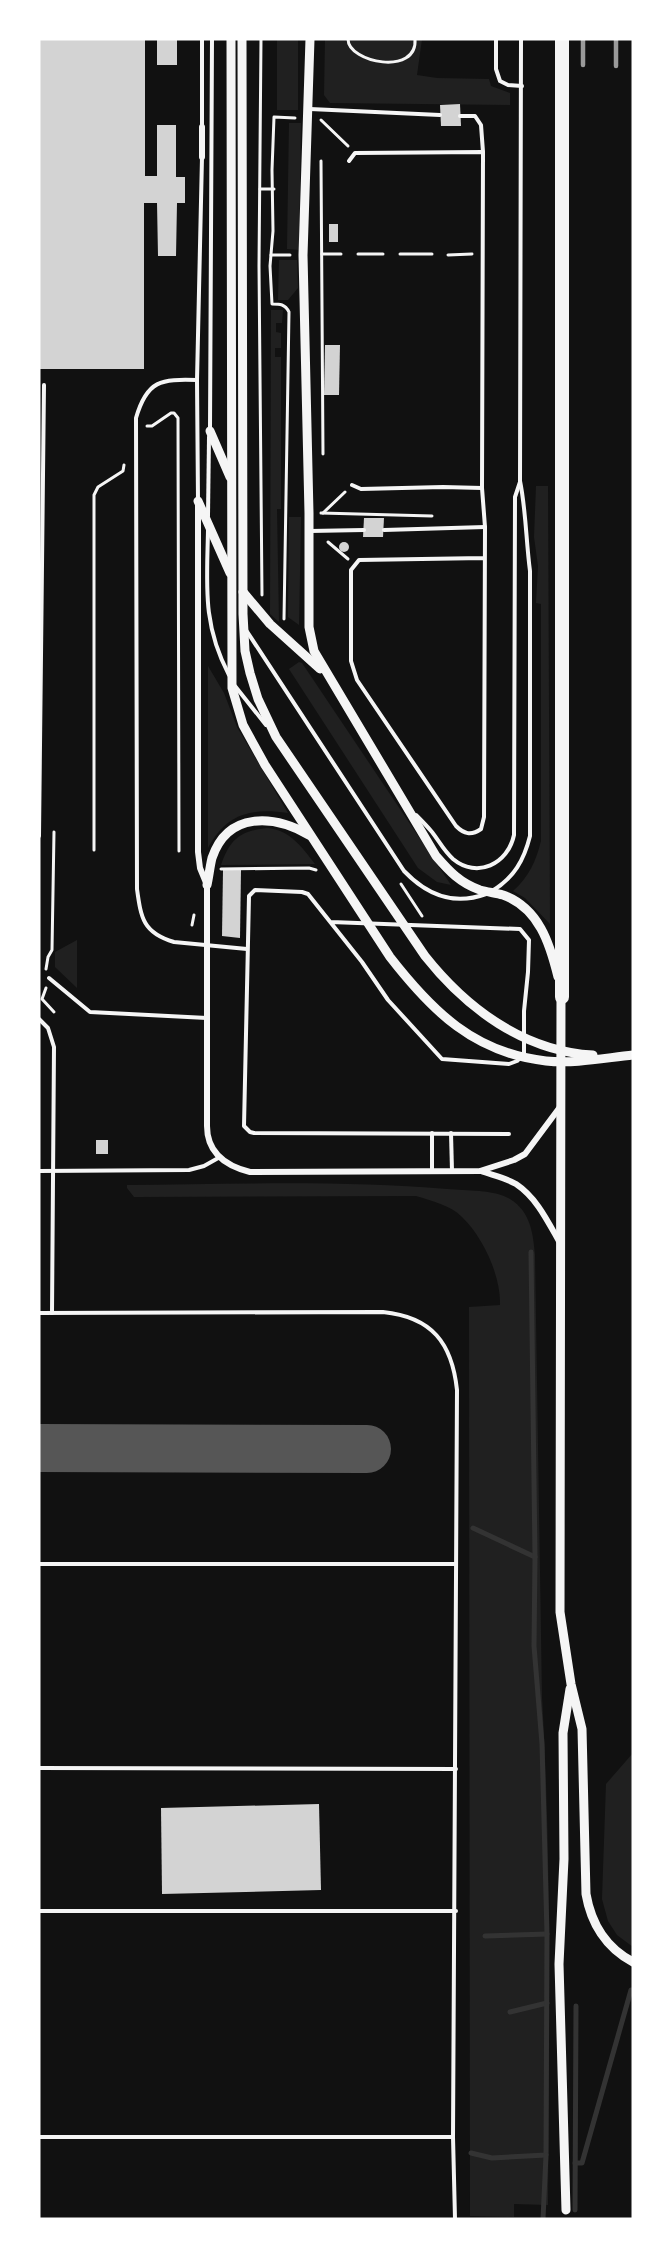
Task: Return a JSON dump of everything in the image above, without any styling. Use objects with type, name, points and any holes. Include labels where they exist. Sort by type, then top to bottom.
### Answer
[{"type":"highway","points":[[562,39],[562,997]]},
{"type":"street","points":[[231,39],[232,688],[243,725],[265,765],[390,957],[425,1001],[460,1029],[493,1048],[517,1056],[557,1061],[633,1055]]},
{"type":"street","points":[[242,39],[243,614],[245,651],[258,699],[276,737],[425,956],[445,981],[468,1003],[494,1022],[523,1037],[543,1045],[584,1055],[616,1057]]},
{"type":"street","points":[[310,39],[303,255],[309,627],[314,651],[327,676],[436,856],[449,872],[462,882],[480,890],[504,896],[530,913],[538,922],[551,947],[562,997],[560,1612],[571,1684],[582,1729],[586,1894],[589,1910],[601,1935],[613,1949],[633,1962]]},
{"type":"street","points":[[202,127],[202,157]]},
{"type":"street","points":[[210,431],[242,504]]},
{"type":"street","points":[[198,501],[232,576],[270,624],[327,676]]},
{"type":"street","points":[[198,501],[198,852],[200,868],[207,885]]},
{"type":"street","points":[[311,837],[296,827],[275,821],[253,820],[228,833],[213,857],[207,885],[207,1134],[213,1150],[236,1168],[250,1172],[480,1171],[525,1154],[562,1104]]},
{"type":"street","points":[[480,1171],[514,1183],[526,1191],[536,1203],[561,1245]]},
{"type":"street","points":[[566,2210],[559,1964],[564,1859],[563,1733],[571,1684]]},
{"type":"lane","points":[[202,39],[202,127]]},
{"type":"lane","points":[[212,39],[208,620],[218,652],[237,689],[276,737]]},
{"type":"lane","points":[[496,39],[496,69],[500,81],[508,85],[522,86]]},
{"type":"lane","points":[[244,627],[404,871],[427,891],[449,898],[464,899],[494,890],[510,878],[522,861],[530,836],[530,571],[526,545],[525,504],[520,480],[521,39]]},
{"type":"lane","points":[[309,109],[440,116]]},
{"type":"lane","points":[[460,116],[475,116],[479,121],[483,152],[482,488],[485,527],[484,817],[481,829],[469,834],[456,826],[357,680],[351,661],[351,570],[359,560],[484,558]]},
{"type":"lane","points":[[349,161],[355,153],[483,152]]},
{"type":"lane","points":[[198,501],[197,380],[202,157]]},
{"type":"lane","points":[[197,380],[176,379],[155,385],[144,395],[136,418],[138,898],[145,925],[162,939],[248,949]]},
{"type":"lane","points":[[39,836],[44,386]]},
{"type":"lane","points":[[407,805],[433,833],[447,853],[462,865],[478,868],[493,866],[512,846],[514,835],[515,497],[520,480]]},
{"type":"lane","points":[[352,485],[362,489],[482,488]]},
{"type":"lane","points":[[384,530],[485,527]]},
{"type":"lane","points":[[308,531],[364,530]]},
{"type":"lane","points":[[331,922],[520,929],[529,940],[524,1011],[524,1054],[517,1061],[509,1064],[442,1059],[388,1000],[308,894],[255,890],[249,896],[243,1122],[247,1130],[254,1132],[509,1134]]},
{"type":"lane","points":[[48,979],[90,1012],[207,1018]]},
{"type":"lane","points":[[39,1019],[48,1028],[54,1047],[52,1313]]},
{"type":"lane","points":[[432,1133],[432,1170]]},
{"type":"lane","points":[[452,1133],[452,1171]]},
{"type":"lane","points":[[39,1171],[189,1170],[204,1166],[220,1157]]},
{"type":"lane","points":[[39,1313],[383,1312],[421,1322],[444,1344],[453,1361],[458,1390],[454,2219]]},
{"type":"lane","points":[[39,1564],[456,1564]]},
{"type":"lane","points":[[39,1768],[456,1769]]},
{"type":"lane","points":[[39,1911],[456,1911]]},
{"type":"lane","points":[[39,2137],[453,2137]]},
{"type":"path","points":[[261,39],[259,189],[263,604]]},
{"type":"path","points":[[348,39],[349,46],[363,57],[392,62],[405,60],[412,54],[415,39]]},
{"type":"path","points":[[284,619],[288,312],[282,304],[272,304],[274,117],[300,118]]},
{"type":"path","points":[[321,131],[320,119],[355,153]]},
{"type":"path","points":[[321,154],[323,455]]},
{"type":"path","points":[[259,189],[274,189]]},
{"type":"path","points":[[320,254],[341,254]]},
{"type":"path","points":[[358,254],[383,254]]},
{"type":"path","points":[[400,254],[432,254]]},
{"type":"path","points":[[448,255],[474,254]]},
{"type":"path","points":[[271,255],[299,255]]},
{"type":"path","points":[[136,425],[152,426],[171,413],[174,413],[177,418],[179,851]]},
{"type":"path","points":[[94,850],[94,495],[98,488],[123,471],[125,455]]},
{"type":"path","points":[[323,513],[352,485]]},
{"type":"path","points":[[322,531],[323,502]]},
{"type":"path","points":[[287,513],[294,513]]},
{"type":"path","points":[[323,513],[438,516]]},
{"type":"path","points":[[46,971],[46,962],[52,950],[54,832]]},
{"type":"path","points":[[48,979],[42,999],[54,1012]]},
{"type":"shaded area","points":[[277,39],[298,39],[298,110],[277,110]]},
{"type":"shaded area","points":[[325,39],[422,39],[417,75],[437,78],[489,79],[491,86],[510,93],[510,105],[330,103],[324,95]]},
{"type":"shaded area","points":[[289,123],[301,123],[299,250],[287,249]]},
{"type":"shaded area","points":[[279,260],[297,260],[298,288],[288,300],[278,300]]},
{"type":"shaded area","points":[[271,310],[283,310],[282,323],[276,323],[276,332],[281,333],[281,348],[275,348],[275,357],[281,357],[281,509],[277,509],[279,622],[270,614]]},
{"type":"shaded area","points":[[536,486],[548,486],[550,924],[525,898],[513,891],[531,868],[541,841],[541,604],[536,603],[538,566],[534,537]]},
{"type":"shaded area","points":[[289,517],[301,517],[299,625],[288,617]]},
{"type":"shaded area","points":[[299,662],[302,663],[451,885],[437,882],[418,868],[289,669]]},
{"type":"shaded area","points":[[208,666],[224,693],[237,727],[288,813],[262,811],[241,816],[223,827],[208,848]]},
{"type":"shaded area","points":[[267,828],[289,836],[315,864],[221,865],[228,849],[237,838],[250,831]]},
{"type":"shaded area","points":[[77,940],[77,988],[55,967],[55,952]]},
{"type":"shaded area","points":[[328,1184],[480,1191],[510,1199],[522,1210],[530,1224],[535,1255],[542,1697],[549,1887],[548,2205],[514,2204],[514,2217],[470,2216],[469,1307],[500,1305],[500,1294],[494,1270],[484,1246],[470,1225],[452,1209],[416,1196],[134,1197],[127,1185]]},
{"type":"shaded area","points":[[633,1753],[633,1947],[617,1935],[608,1921],[602,1899],[606,1784]]},
{"type":"building","points":[[39,39],[145,39],[145,176],[157,176],[157,125],[176,125],[176,177],[185,177],[185,203],[177,203],[176,256],[158,256],[157,203],[144,203],[144,369],[39,369]]},
{"type":"building","points":[[157,39],[177,39],[177,65],[157,65]]},
{"type":"building","points":[[460,104],[461,126],[441,126],[440,105]]},
{"type":"building","points":[[329,224],[338,224],[338,242],[329,242]]},
{"type":"building","points":[[325,345],[340,345],[339,395],[324,395]]},
{"type":"building","points":[[364,518],[384,518],[383,537],[363,537]]},
{"type":"building","points":[[344,542],[349,547],[344,552],[339,547]]},
{"type":"building","points":[[223,870],[241,870],[240,938],[222,936]]},
{"type":"building","points":[[96,1140],[108,1140],[108,1154],[96,1154]]},
{"type":"building","points":[[319,1804],[321,1890],[162,1894],[161,1808]]},
{"type":"waterway","points":[[471,2153],[492,2158],[546,2155],[547,1934],[542,1744],[534,1646],[531,1252]]},
{"type":"waterway","points":[[473,1528],[535,1557]]},
{"type":"waterway","points":[[485,1936],[547,1934]]},
{"type":"waterway","points":[[575,2163],[582,2163],[631,1990]]},
{"type":"waterway","points":[[510,2012],[547,2003]]},
{"type":"waterway","points":[[575,2210],[576,2006]]},
{"type":"waterway","points":[[543,2219],[546,2155]]},
{"type":"taxiway","points":[[39,1448],[367,1449]]},
{"type":"railway","points":[[583,39],[583,65]]},
{"type":"railway","points":[[616,39],[616,66]]}]
